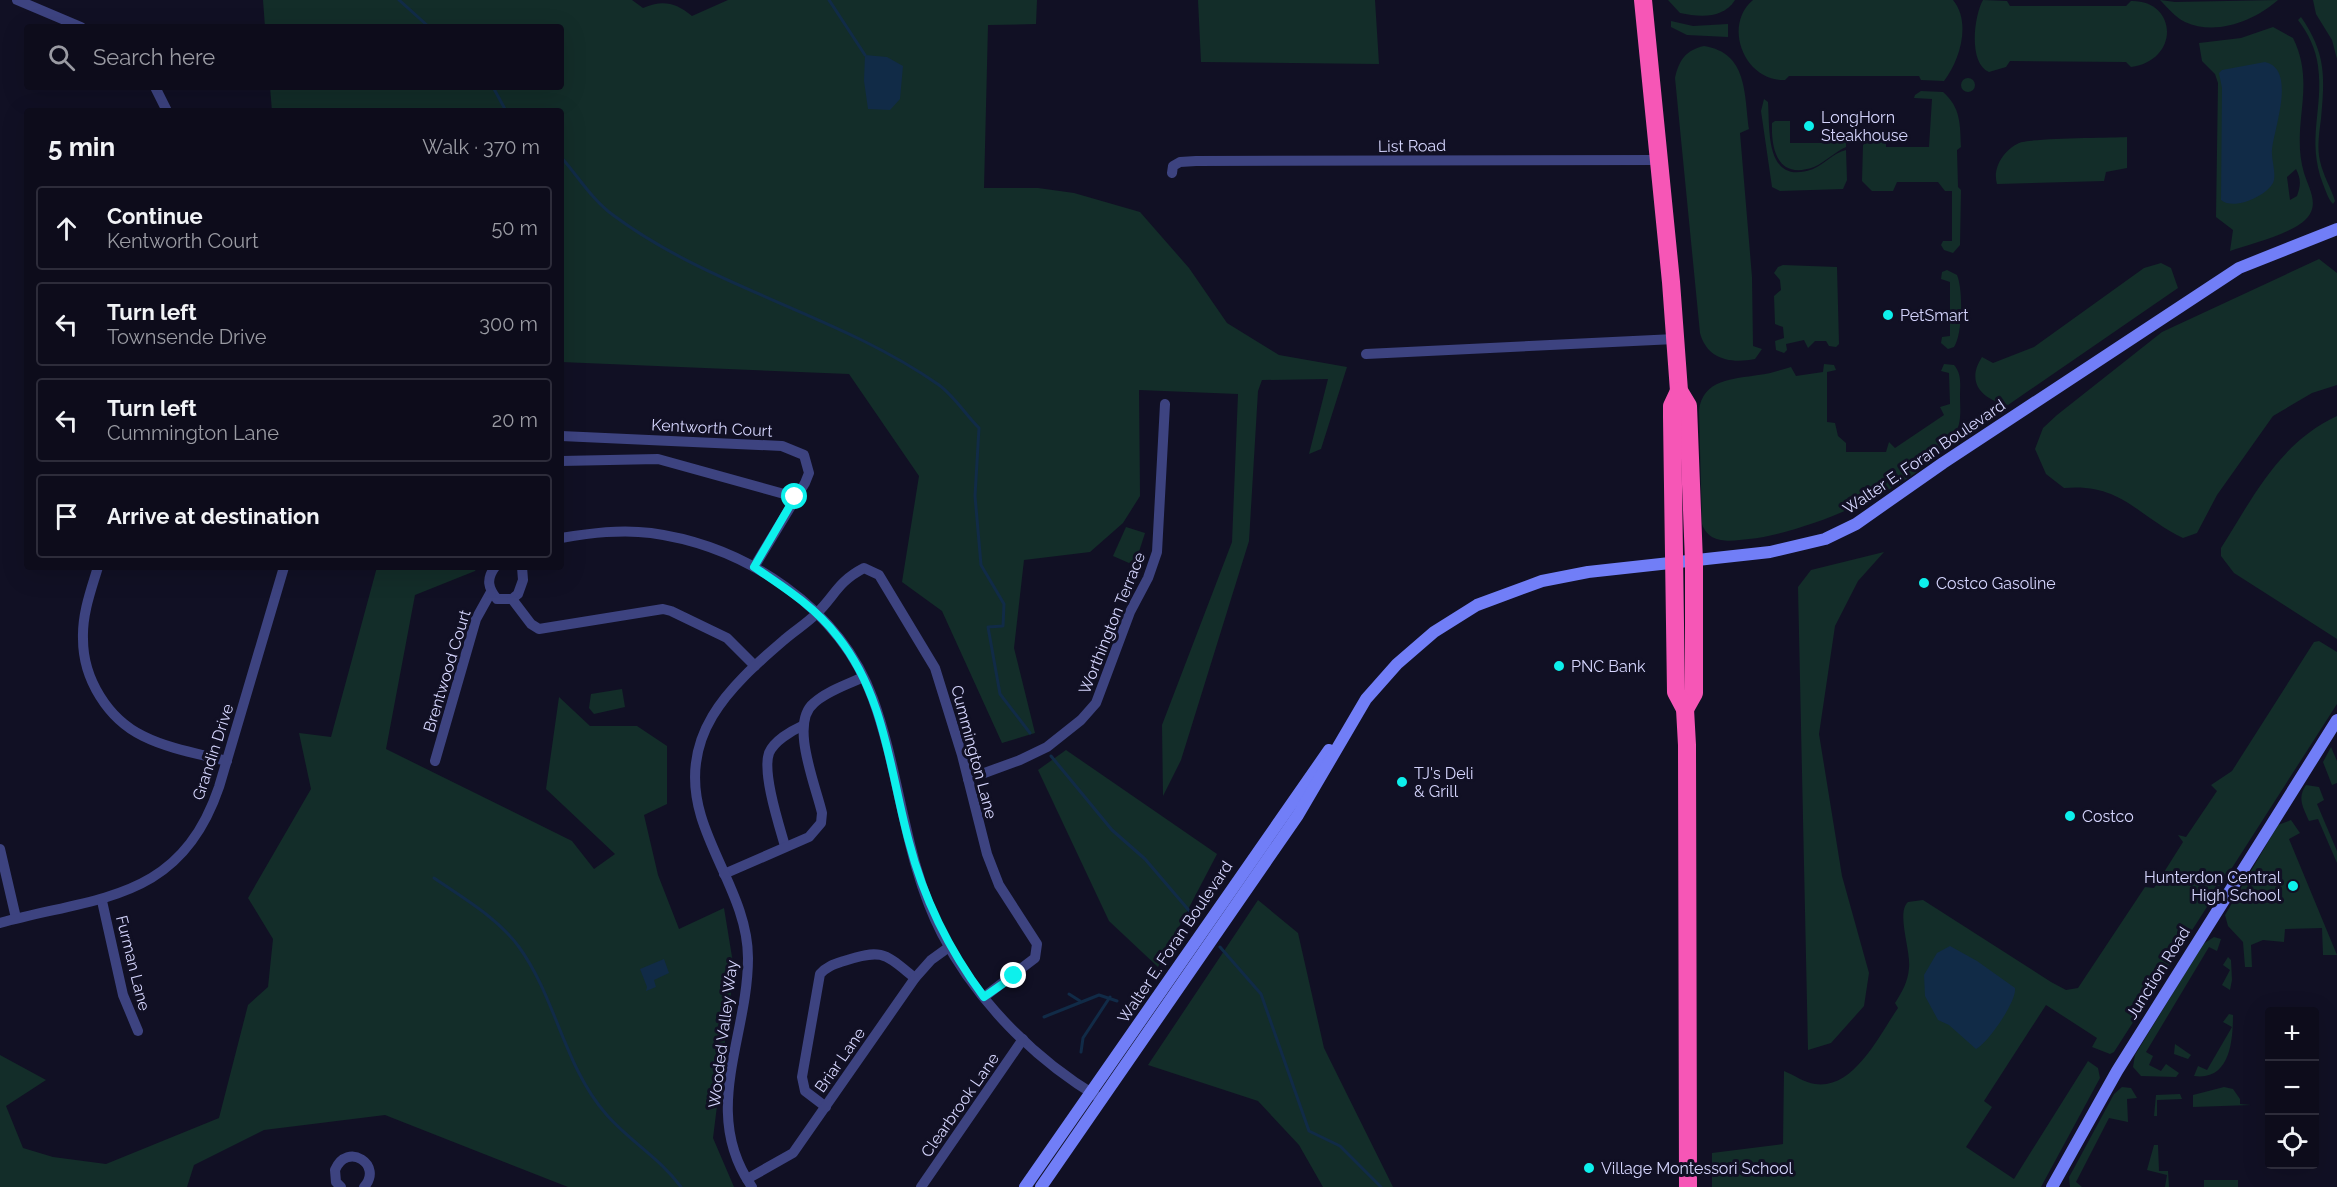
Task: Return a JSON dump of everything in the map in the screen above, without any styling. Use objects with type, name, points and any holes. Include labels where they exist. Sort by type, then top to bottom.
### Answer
[{"type":"highway","points":[[1643,0],[1679,391],[1688,406],[1694,562],[1694,693],[1685,709]]},
{"type":"highway","points":[[1679,391],[1672,406],[1676,692],[1685,709],[1688,1187]]},
{"type":"street","points":[[17,0],[74,24]]},
{"type":"street","points":[[156,90],[166,108]]},
{"type":"street","name":"List Road","points":[[1172,173],[1173,166],[1180,162],[1196,161],[1659,160]]},
{"type":"street","name":"Walter E. Foran Boulevard","points":[[1041,1187],[1097,1096],[1267,836],[1366,699],[1403,657],[1444,624],[1477,605],[1522,587],[1571,575],[1694,562],[1801,546],[1825,539],[1856,525],[1952,458],[2239,268],[2337,229]]},
{"type":"street","points":[[1366,354],[1675,339]]},
{"type":"street","name":"Worthington Terrace","points":[[968,779],[1020,760],[1047,747],[1082,720],[1096,703],[1126,621],[1148,578],[1157,552],[1165,404]]},
{"type":"street","name":"Kentworth Court","points":[[564,435],[793,448],[804,455],[808,473],[805,483],[754,567]]},
{"type":"street","points":[[564,461],[658,459],[795,497]]},
{"type":"street","points":[[564,538],[597,532],[651,533],[711,547],[754,567],[817,613],[838,636],[863,677],[883,731],[915,864],[934,915],[950,947],[984,997],[1023,1040],[1097,1096]]},
{"type":"street","name":"Cummington Lane","points":[[817,613],[849,575],[864,568],[879,575],[935,668],[995,874],[1036,944],[1035,958],[984,997]]},
{"type":"street","points":[[97,570],[87,606],[82,640],[89,672],[104,702],[114,715],[141,735],[227,761]]},
{"type":"street","name":"Grandin Drive","points":[[0,923],[102,901],[144,883],[177,858],[190,842],[212,808],[283,570]]},
{"type":"street","name":"Brentwood Court","points":[[435,761],[476,619],[491,592],[489,575],[493,570]]},
{"type":"street","points":[[512,599],[522,587],[522,570]]},
{"type":"street","points":[[491,592],[497,599],[512,599]]},
{"type":"street","points":[[512,599],[531,624],[539,629],[663,609],[671,611],[727,638],[754,666]]},
{"type":"street","name":"Wooded Valley Way","points":[[749,1183],[730,1139],[727,1104],[747,973],[748,949],[744,926],[698,804],[695,780],[697,755],[704,731],[716,708],[754,666],[817,613]]},
{"type":"street","points":[[724,874],[809,837],[821,823],[822,813],[802,726],[804,714],[813,703],[863,677]]},
{"type":"street","name":"Junction Road","points":[[2052,1187],[2117,1071],[2337,720]]},
{"type":"street","points":[[785,846],[767,770],[769,752],[784,737],[802,726]]},
{"type":"street","points":[[0,849],[16,918]]},
{"type":"street","name":"Furman Lane","points":[[102,901],[123,995],[138,1031]]},
{"type":"street","name":"Briar Lane","points":[[749,1183],[793,1154],[915,978],[931,960],[950,947]]},
{"type":"street","points":[[826,1107],[805,1091],[802,1077],[820,974],[830,966],[876,953],[892,960],[915,978]]},
{"type":"street","name":"Clearbrook Lane","points":[[921,1187],[1023,1040]]},
{"type":"street","name":"Walter E. Foran Boulevard","points":[[1025,1187],[1097,1096]]},
{"type":"street","points":[[341,1187],[336,1182],[334,1170],[341,1159],[353,1155],[363,1159],[369,1168],[369,1179],[364,1187]]},
{"type":"green space","points":[[263,0],[632,0],[643,8],[662,3],[674,5],[692,16],[728,0],[1037,0],[1036,24],[988,25],[984,188],[1038,188],[1074,193],[1140,212],[1189,268],[1227,323],[1279,355],[1347,367],[1321,449],[1309,454],[1328,379],[1262,380],[1258,391],[1249,541],[1181,760],[1163,796],[1162,725],[1232,542],[1238,394],[1139,390],[1140,496],[1123,523],[1090,552],[1024,560],[1014,648],[1035,733],[1002,743],[942,611],[902,582],[919,476],[849,374],[564,362],[564,108],[272,108],[270,90],[564,90],[564,24],[265,24]]},
{"type":"green space","points":[[1198,0],[1375,0],[1379,64],[1201,62]]},
{"type":"green space","points":[[1668,0],[1735,0],[1718,14],[1703,16],[1680,13]]},
{"type":"green space","points":[[1753,0],[1953,0],[1962,20],[1961,42],[1954,64],[1944,81],[1921,80],[1919,76],[1789,76],[1785,80],[1771,78],[1759,72],[1742,51],[1739,24],[1744,11]]},
{"type":"green space","points":[[1983,0],[2007,1],[2010,6],[2126,6],[2131,1],[2147,3],[2158,10],[2165,20],[2167,31],[2165,43],[2158,54],[2147,62],[2131,67],[2126,62],[2010,61],[2006,67],[1989,72],[1982,67],[1978,59],[1975,39],[1977,17]]},
{"type":"green space","points":[[2160,0],[2175,2],[2278,0],[2246,20],[2222,27],[2209,27],[2185,22]]},
{"type":"green space","points":[[2313,0],[2337,0],[2337,59],[2332,40],[2316,14]]},
{"type":"green space","points":[[2301,17],[2315,42],[2322,66],[2323,90],[2319,151],[2321,166],[2335,201],[2333,204],[2328,197],[2318,168],[2316,153],[2319,96],[2317,60],[2311,42],[2298,20]]},
{"type":"green space","points":[[1671,21],[1693,26],[1728,24],[1728,37],[1687,35],[1671,27]]},
{"type":"green space","points":[[2273,27],[2293,38],[2303,73],[2300,155],[2313,203],[2310,214],[2300,224],[2281,234],[2230,251],[2233,230],[2216,217],[2218,83],[2215,74],[2202,61],[2199,43],[2241,38]],"holes":[[[2296,169],[2300,182],[2297,196],[2290,200],[2287,177]]]},
{"type":"green space","points":[[1704,46],[1718,50],[1729,57],[1736,66],[1744,89],[1749,129],[1740,133],[1752,277],[1753,346],[1762,349],[1755,359],[1737,361],[1721,358],[1708,349],[1700,333],[1675,78],[1684,57],[1692,50]]},
{"type":"green space","points":[[1968,78],[1973,80],[1975,85],[1973,90],[1968,92],[1963,90],[1961,85],[1963,80]]},
{"type":"green space","points":[[1921,91],[1943,92],[1953,104],[1958,117],[1961,147],[1957,150],[1958,187],[1961,190],[1960,245],[1953,253],[1944,250],[1941,245],[1943,241],[1952,241],[1952,191],[1945,191],[1938,182],[1897,182],[1893,191],[1872,191],[1862,181],[1863,145],[1870,139],[1886,139],[1886,147],[1929,147],[1932,99],[1914,98]]},
{"type":"green space","points":[[1764,99],[1768,102],[1770,140],[1778,163],[1786,170],[1797,172],[1813,169],[1846,150],[1847,180],[1843,189],[1780,191],[1772,187],[1761,111]]},
{"type":"green space","points":[[1790,121],[1790,143],[1822,143],[1822,133],[1838,131],[1846,136],[1846,147],[1814,167],[1802,170],[1792,169],[1779,160],[1775,152],[1772,123]]},
{"type":"green space","points":[[2127,137],[2127,168],[2106,172],[2104,181],[1997,184],[1996,172],[2000,160],[2019,143],[2053,139]]},
{"type":"green space","points":[[2319,259],[2337,273],[2337,385],[2312,393],[2273,416],[2217,495],[2197,533],[2183,538],[2115,496],[2084,488],[2064,488],[2046,474],[2035,449],[2043,428],[2162,332]]},
{"type":"green space","points":[[2161,263],[2171,268],[2178,288],[2008,405],[1991,399],[1979,389],[1975,375],[1982,357],[1993,363],[2034,347],[2144,268]]},
{"type":"green space","points":[[1783,265],[1837,267],[1839,344],[1836,347],[1829,346],[1826,341],[1815,341],[1808,348],[1804,340],[1786,344],[1787,350],[1784,353],[1776,350],[1775,341],[1784,338],[1783,327],[1775,324],[1774,296],[1781,290],[1780,280],[1774,273],[1778,267]]},
{"type":"green space","points":[[1947,270],[1957,275],[1961,301],[1957,341],[1954,347],[1948,349],[1941,343],[1942,337],[1950,336],[1950,282],[1941,279],[1942,272]]},
{"type":"green space","points":[[1824,364],[1834,365],[1836,370],[1827,372],[1827,422],[1835,423],[1838,436],[1846,443],[1846,452],[1886,452],[1889,442],[1895,448],[1944,415],[1940,407],[1950,404],[1949,373],[1941,371],[1944,364],[1954,365],[1959,376],[1960,414],[1956,432],[1941,451],[1920,470],[1863,503],[1832,516],[1773,535],[1735,540],[1715,539],[1705,531],[1702,524],[1699,411],[1701,400],[1706,392],[1721,382],[1767,374],[1791,367],[1796,376],[1823,372]]},
{"type":"green space","points":[[2337,416],[2337,639],[2234,573],[2221,556],[2221,548],[2257,491],[2284,456],[2317,427]]},
{"type":"green space","points":[[1126,527],[1145,533],[1137,558],[1129,563],[1113,556]]},
{"type":"green space","points":[[1884,552],[1858,581],[1835,626],[1819,734],[1842,876],[1869,973],[1864,1006],[1831,1043],[1808,1050],[1798,587],[1811,570]]},
{"type":"green space","points":[[376,570],[476,570],[415,595],[386,749],[572,841],[594,869],[615,854],[546,789],[559,697],[590,726],[637,726],[667,746],[667,804],[644,815],[658,875],[679,929],[724,908],[734,969],[713,1138],[734,1187],[568,1187],[385,1115],[264,1130],[194,1165],[187,1187],[0,1187],[0,1055],[46,1080],[6,1106],[23,1148],[53,1157],[106,1164],[219,1118],[248,1005],[268,987],[273,939],[248,898],[311,789],[299,733],[331,737]]},
{"type":"green space","points":[[2319,641],[2337,652],[2337,704],[2114,1052],[2110,1054],[2092,1047],[2097,1038],[2046,1005],[1984,1101],[1992,1107],[1966,1147],[2014,1179],[2088,1061],[2098,1068],[2100,1078],[2041,1187],[1712,1187],[1712,1153],[1783,1144],[1784,1071],[1803,1081],[1829,1084],[1854,1069],[1874,1045],[1898,1008],[1895,1003],[1907,978],[1909,960],[1903,914],[1908,902],[1923,900],[2051,982],[2066,990],[2078,988],[2145,887],[2154,888],[2183,842],[2178,835],[2186,837],[2217,791],[2211,785],[2232,771],[2314,642]]},
{"type":"green space","points":[[622,689],[625,707],[594,714],[589,708],[591,694]]},
{"type":"green space","points":[[2331,747],[2337,761],[2337,783],[2332,785],[2323,762]]},
{"type":"green space","points":[[1066,750],[1217,854],[1158,967],[1109,921],[1038,770]]},
{"type":"green space","points":[[2306,785],[2319,787],[2324,800],[2317,804],[2337,851],[2337,863],[2318,819],[2309,821],[2305,811],[2301,798]]},
{"type":"green space","points":[[2291,820],[2300,833],[2289,839],[2337,955],[2323,955],[2322,928],[2285,929],[2284,942],[2263,940],[2251,945],[2252,967],[2245,967],[2243,942],[2228,926],[2225,915],[2278,825]]},
{"type":"green space","points":[[1258,900],[1298,933],[1324,1048],[1393,1187],[1323,1187],[1299,1145],[1258,1101],[1148,1065]]},
{"type":"green space","points":[[2214,937],[2221,939],[2217,951],[2209,947],[2146,1052],[2153,1056],[2149,1065],[2161,1071],[2166,1064],[2179,1073],[2176,1077],[2141,1076],[2133,1067],[2135,1055],[2203,944]]},
{"type":"green space","points":[[2228,957],[2231,960],[2230,990],[2222,985],[2230,970],[2223,965]]},
{"type":"green space","points":[[2229,1014],[2233,1015],[2232,1036],[2227,1057],[2222,1066],[2206,1076],[2194,1076],[2198,1066],[2207,1070],[2232,1027],[2223,1022]]},
{"type":"green space","points":[[2175,1044],[2191,1055],[2188,1059],[2174,1054]]},
{"type":"green space","points":[[2122,1087],[2131,1088],[2137,1098],[2127,1099],[2128,1122],[2109,1118],[2076,1182],[2082,1187],[2070,1187],[2069,1177],[2114,1094]]},
{"type":"green space","points":[[2224,1087],[2233,1089],[2240,1099],[2240,1104],[2251,1105],[2193,1107],[2193,1095]]},
{"type":"green space","points":[[2180,1094],[2182,1099],[2157,1100],[2157,1116],[2154,1116],[2156,1095]]},
{"type":"green space","points":[[2154,1145],[2158,1145],[2159,1171],[2168,1171],[2169,1187],[2165,1187],[2167,1175],[2147,1170]]},
{"type":"green space","points":[[2204,1180],[2238,1180],[2238,1187],[2204,1187]]},
{"type":"water","points":[[865,55],[887,57],[903,66],[900,99],[890,110],[868,109],[864,81]]},
{"type":"water","points":[[2265,62],[2275,67],[2282,87],[2272,150],[2273,183],[2257,197],[2241,203],[2227,203],[2221,200],[2222,88],[2219,73],[2222,70]]},
{"type":"water","points":[[1950,946],[1977,961],[2015,988],[2001,1021],[1976,1049],[1949,1025],[1938,1020],[1925,996],[1924,975],[1937,953]]},
{"type":"water","points":[[664,959],[669,973],[654,980],[656,987],[646,991],[647,987],[640,969]]},
{"type":"waterway","points":[[399,0],[426,24]]},
{"type":"waterway","points":[[829,0],[865,55]]},
{"type":"waterway","points":[[495,90],[504,108]]},
{"type":"waterway","points":[[564,161],[606,209],[651,241],[733,283],[818,320],[900,360],[944,389],[979,428],[975,496],[981,565],[1004,604],[1003,626],[988,627],[1000,694],[1030,733]]},
{"type":"waterway","points":[[1051,756],[1112,830],[1145,859],[1192,914]]},
{"type":"waterway","points":[[434,878],[491,918],[519,947],[532,967],[570,1054],[592,1095],[615,1124],[663,1166],[681,1187]]},
{"type":"waterway","points":[[1220,947],[1261,994],[1309,1131],[1340,1146],[1381,1187]]},
{"type":"waterway","points":[[1069,994],[1080,1001]]},
{"type":"waterway","points":[[1044,1017],[1099,995],[1117,1001]]},
{"type":"waterway","points":[[1081,1052],[1083,1038],[1110,997]]},
{"type":"place","name":"LongHorn Steakhouse","points":[[1809,126]]},
{"type":"place","name":"PetSmart","points":[[1888,315]]},
{"type":"place","name":"Costco Gasoline","points":[[1924,583]]},
{"type":"place","name":"PNC Bank","points":[[1559,666]]},
{"type":"place","name":"TJ's Deli & Grill","points":[[1402,782]]},
{"type":"place","name":"Costco","points":[[2070,816]]},
{"type":"place","name":"Hunterdon Central High School","points":[[2293,886]]},
{"type":"place","name":"Village Montessori School","points":[[1589,1168]]},
{"type":"route","points":[[795,497],[754,567],[805,602],[817,613],[838,636],[863,677],[883,731],[915,864],[942,934],[957,960],[984,997],[1014,976]]}]
